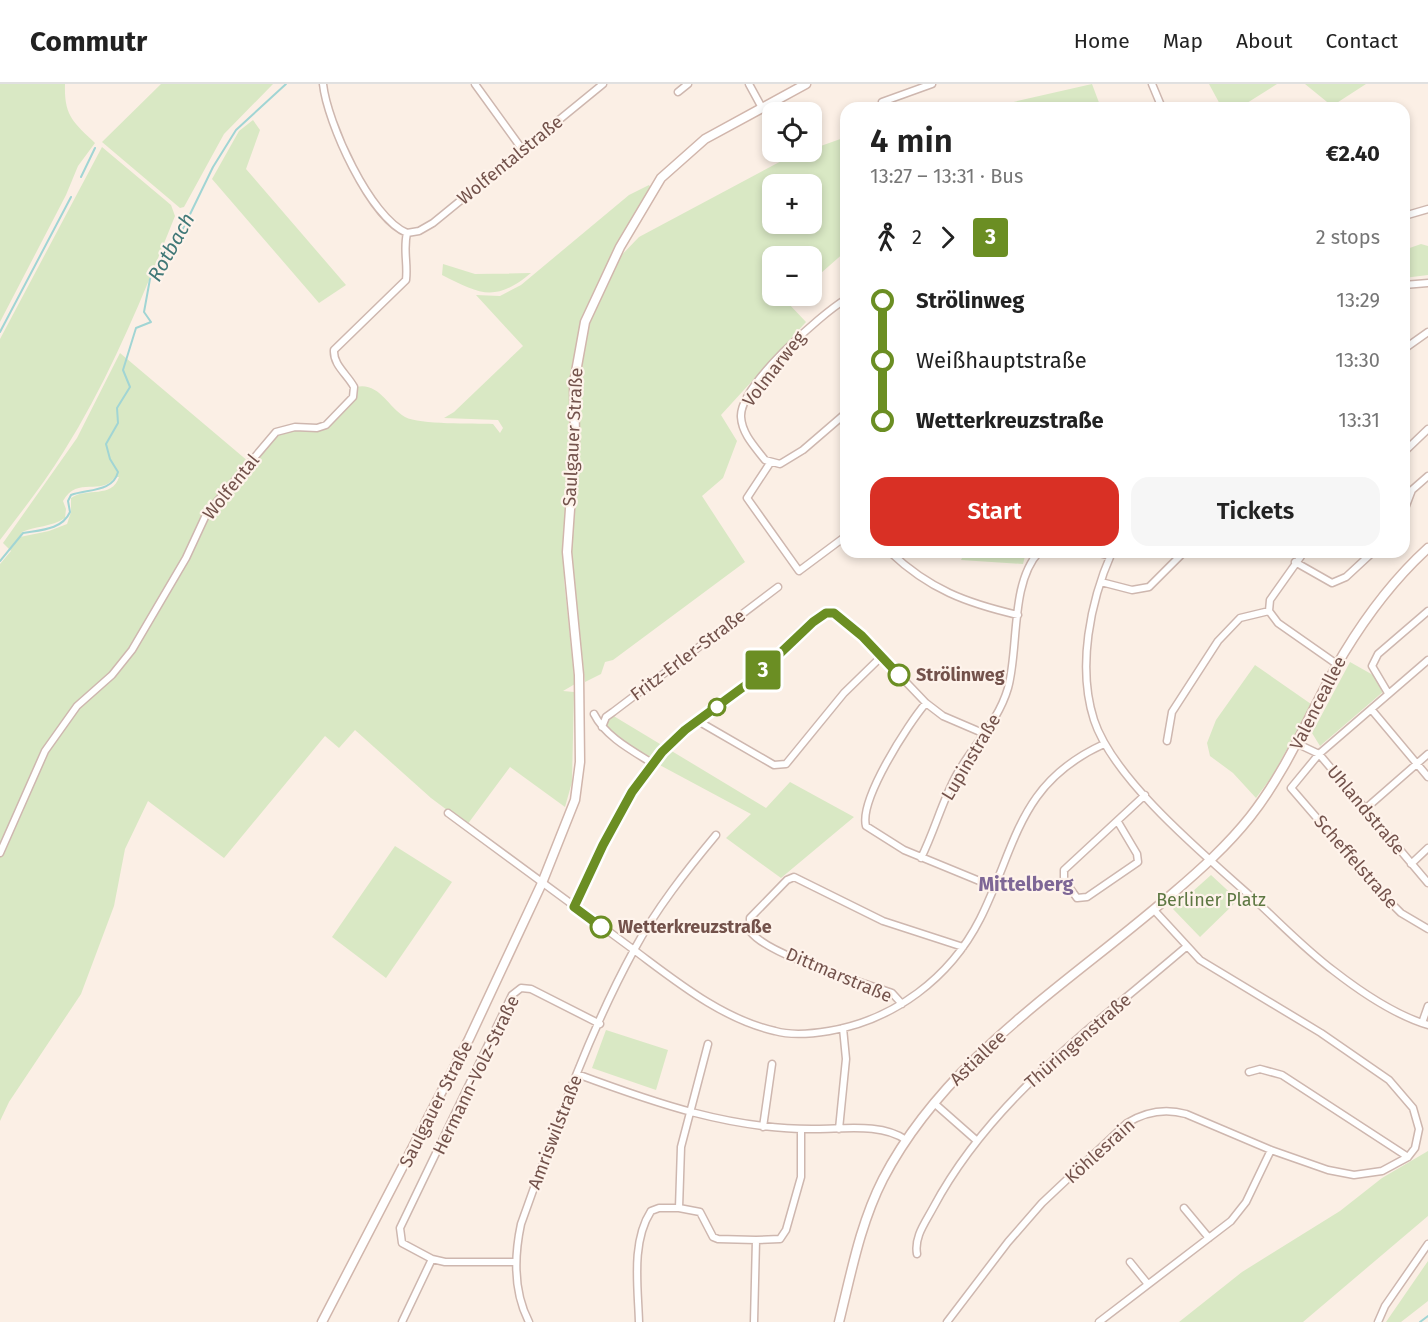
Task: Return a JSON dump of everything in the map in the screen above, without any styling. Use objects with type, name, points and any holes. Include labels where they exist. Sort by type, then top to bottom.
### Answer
[{"type":"main road","name":"Saulgauer Straße","points":[[322,1322],[435,1108],[542,883],[570,818],[580,762],[579,675],[567,552],[575,438],[574,383],[585,322],[620,247],[662,178],[705,139],[761,106],[806,84]]},
{"type":"main road","name":"Valenceallee","points":[[1210,860],[1255,810],[1298,744],[1338,665],[1369,615],[1412,563],[1428,548]]},
{"type":"main road","name":"Astiallee","points":[[839,1322],[867,1219],[882,1181],[906,1140],[934,1102],[981,1053],[1154,910],[1210,860]]},
{"type":"street","points":[[323,84],[324,97],[338,136],[363,185],[385,217],[407,232]]},
{"type":"street","points":[[475,84],[522,149]]},
{"type":"street","name":"Wolfentalstraße","points":[[407,232],[433,223],[603,84]]},
{"type":"street","points":[[678,92],[688,84]]},
{"type":"street","points":[[749,84],[761,106]]},
{"type":"street","points":[[882,102],[932,84]]},
{"type":"street","points":[[1152,84],[1160,102]]},
{"type":"street","points":[[1410,214],[1428,209]]},
{"type":"street","name":"Wolfental","points":[[0,853],[45,751],[77,706],[111,675],[132,650],[215,504],[276,432],[295,427],[317,428],[326,425],[353,397],[354,387],[339,367],[334,357],[334,350],[406,280],[407,270],[403,250],[407,232]]},
{"type":"street","points":[[1410,284],[1428,283]]},
{"type":"street","name":"Volmarweg","points":[[770,463],[742,428],[741,408],[744,401],[798,336],[840,303]]},
{"type":"street","points":[[1410,345],[1428,332]]},
{"type":"street","points":[[840,418],[790,460],[780,464],[770,463],[747,498],[799,571],[840,540]]},
{"type":"street","points":[[1410,446],[1428,429]]},
{"type":"street","points":[[1410,495],[1412,490],[1428,476]]},
{"type":"street","points":[[897,558],[910,570],[965,602],[1018,615]]},
{"type":"street","name":"Lupinstraße","points":[[921,858],[953,783],[999,713],[1009,685],[1026,575],[1036,558]]},
{"type":"street","points":[[1110,558],[1093,611],[1088,669],[1089,701],[1104,744],[1123,772],[1210,860],[1335,972],[1392,1008],[1425,1024],[1428,1006]]},
{"type":"street","points":[[1101,582],[1141,590],[1149,587],[1178,558]]},
{"type":"street","points":[[1299,558],[1270,600],[1269,611],[1278,623],[1338,665]]},
{"type":"street","points":[[1295,562],[1332,583],[1341,580],[1366,558]]},
{"type":"street","name":"Fritz-Erler-Straße","points":[[602,727],[606,717],[778,587]]},
{"type":"street","points":[[1167,741],[1172,712],[1218,641],[1240,618],[1269,611]]},
{"type":"street","points":[[1388,693],[1372,666],[1377,654],[1428,611]]},
{"type":"street","points":[[574,907],[616,820],[652,764],[672,741],[750,682],[803,629],[826,613],[837,615],[882,656],[926,703],[943,716],[985,734]]},
{"type":"street","points":[[698,721],[774,765],[786,764],[844,693],[882,656]]},
{"type":"street","points":[[1318,754],[1428,660]]},
{"type":"street","points":[[926,703],[907,726],[888,759],[865,822],[871,831],[921,858],[994,887]]},
{"type":"street","points":[[1371,709],[1428,777]]},
{"type":"street","points":[[594,714],[602,727],[627,748],[652,764]]},
{"type":"street","points":[[448,813],[701,998],[750,1024],[793,1034],[843,1028],[902,1005],[942,972],[963,947],[994,887],[1013,835],[1039,793],[1067,765],[1104,744]]},
{"type":"street","name":"Uhlandstraße","points":[[1298,744],[1318,754],[1428,883]]},
{"type":"street","name":"Scheffelstraße","points":[[1318,754],[1291,788],[1385,897],[1401,913],[1428,929]]},
{"type":"street","points":[[1364,810],[1428,754]]},
{"type":"street","points":[[1118,822],[1137,854],[1138,862],[1087,897],[1077,898],[1064,880],[1064,870],[1145,795]]},
{"type":"street","name":"Amriswilstraße","points":[[529,1322],[519,1298],[516,1262],[522,1224],[577,1074],[633,950],[669,895],[716,835]]},
{"type":"street","points":[[1411,864],[1428,848]]},
{"type":"street","name":"Dittmarstraße","points":[[902,1005],[892,993],[790,956],[762,941],[750,931],[750,918],[787,880],[794,877],[883,921],[963,947]]},
{"type":"street","points":[[1154,910],[1186,947],[1210,967],[1362,1060],[1398,1089],[1413,1108],[1419,1129],[1414,1148],[1408,1157],[1282,1075],[1260,1069],[1249,1072]]},
{"type":"street","name":"Thüringenstraße","points":[[917,1254],[915,1242],[948,1181],[995,1116],[1058,1056],[1186,947]]},
{"type":"street","name":"Hermann-Volz-Straße","points":[[516,1262],[445,1262],[432,1259],[402,1243],[400,1228],[515,991],[531,989],[600,1024]]},
{"type":"street","points":[[838,1129],[846,1059],[843,1028]]},
{"type":"street","points":[[679,1208],[681,1147],[708,1044]]},
{"type":"street","points":[[763,1127],[772,1064]]},
{"type":"street","points":[[577,1074],[689,1113],[763,1127],[886,1131],[906,1140]]},
{"type":"street","points":[[934,1102],[976,1140]]},
{"type":"street","name":"Köhlesrain","points":[[947,1322],[1008,1242],[1042,1203],[1134,1118],[1154,1112],[1174,1111],[1271,1150],[1328,1170],[1354,1175],[1382,1171],[1408,1157]]},
{"type":"street","points":[[639,1322],[638,1257],[647,1217],[654,1209],[679,1208],[700,1212],[712,1237],[718,1239],[780,1239],[786,1230],[802,1171],[801,1129]]},
{"type":"street","points":[[1099,1322],[1147,1283],[1209,1238],[1239,1212],[1271,1150]]},
{"type":"street","points":[[1184,1208],[1209,1238]]},
{"type":"street","points":[[754,1322],[756,1240]]},
{"type":"street","points":[[1378,1322],[1385,1306],[1428,1244]]},
{"type":"street","points":[[402,1322],[432,1259]]},
{"type":"street","points":[[1130,1262],[1147,1283]]},
{"type":"green space","points":[[0,84],[65,84],[66,104],[71,118],[95,143],[78,166],[66,195],[0,322]]},
{"type":"green space","points":[[161,84],[273,84],[224,134],[184,207],[180,208],[102,142]]},
{"type":"green space","points":[[1092,84],[1099,102],[1013,102]]},
{"type":"green space","points":[[1209,84],[1277,84],[1248,102],[1219,102]]},
{"type":"green space","points":[[1305,84],[1366,84],[1338,102],[1327,102]]},
{"type":"green space","points":[[253,120],[260,130],[246,169],[346,285],[319,303],[212,179],[239,131]]},
{"type":"green space","points":[[840,139],[840,256],[822,272],[822,246],[762,246],[762,306],[791,306],[806,322],[721,415],[737,441],[723,478],[702,496],[745,562],[613,660],[605,662],[601,674],[585,682],[570,541],[579,384],[587,322],[582,322],[571,384],[564,580],[575,684],[563,691],[574,692],[572,782],[565,807],[510,767],[467,825],[431,798],[355,730],[339,748],[325,736],[224,858],[148,801],[125,849],[114,906],[81,994],[9,1102],[0,1121],[0,564],[11,551],[3,543],[77,438],[120,353],[249,462],[204,514],[185,556],[124,664],[177,579],[207,518],[277,433],[314,429],[330,423],[350,403],[356,387],[364,386],[377,391],[405,417],[412,420],[493,424],[500,433],[503,428],[498,420],[444,418],[454,412],[523,346],[476,295],[500,296],[521,285],[629,195],[649,185],[651,188],[634,217],[613,264],[639,237],[780,162],[822,162],[822,146]],"holes":[[[115,477],[119,477],[116,484],[105,490],[84,493],[71,498],[71,512],[67,524],[49,531],[20,537],[22,532],[65,518],[66,509],[63,501],[75,489],[103,486]]]},
{"type":"green space","points":[[102,147],[171,205],[175,216],[111,366],[81,423],[57,463],[0,540],[0,339]]},
{"type":"green space","points":[[1421,244],[1428,246],[1428,275],[1410,277],[1410,248]]},
{"type":"green space","points":[[443,264],[475,274],[531,273],[507,289],[497,292],[477,291],[442,275]]},
{"type":"green space","points":[[962,558],[1024,558],[1023,564],[961,560]]},
{"type":"green space","points":[[1350,662],[1373,675],[1384,691],[1320,746],[1312,733]]},
{"type":"green space","points":[[1255,665],[1311,704],[1273,775],[1256,798],[1233,773],[1210,756],[1207,743],[1216,720]]},
{"type":"green space","points":[[612,715],[766,808],[790,782],[854,817],[781,878],[726,838],[751,814],[641,755],[596,718]]},
{"type":"green space","points":[[395,846],[452,882],[386,978],[332,937]]},
{"type":"green space","name":"Berliner Platz","points":[[1211,875],[1238,900],[1200,937],[1173,909]]},
{"type":"green space","points":[[606,1030],[668,1050],[656,1090],[592,1068]]},
{"type":"green space","points":[[1428,1151],[1428,1216],[1303,1322],[1179,1322],[1242,1272],[1340,1211],[1382,1178]]},
{"type":"green space","points":[[1428,1261],[1428,1301],[1401,1322],[1386,1322]]},
{"type":"waterway","name":"Rotbach","points":[[0,561],[23,533],[50,528],[62,522],[70,512],[68,501],[71,495],[99,489],[111,483],[115,478],[118,472],[110,459],[106,444],[118,423],[117,408],[130,387],[123,370],[136,328],[151,322],[144,312],[150,279],[177,241],[213,167],[236,130],[286,84]]},
{"type":"waterway","points":[[81,177],[95,148]]},
{"type":"waterway","points":[[0,332],[71,197]]},
{"type":"waterway","points":[[1420,1322],[1428,1316]]},
{"type":"bus line","name":"3","points":[[601,927],[574,907],[603,845],[632,792],[672,741],[750,682],[803,629],[821,615],[834,613],[862,636],[899,675]]},
{"type":"place","name":"Strölinweg","points":[[899,675]]},
{"type":"place","name":"Wetterkreuzstraße","points":[[601,927]]},
{"type":"district","name":"Mittelberg","points":[[1026,884]]}]
